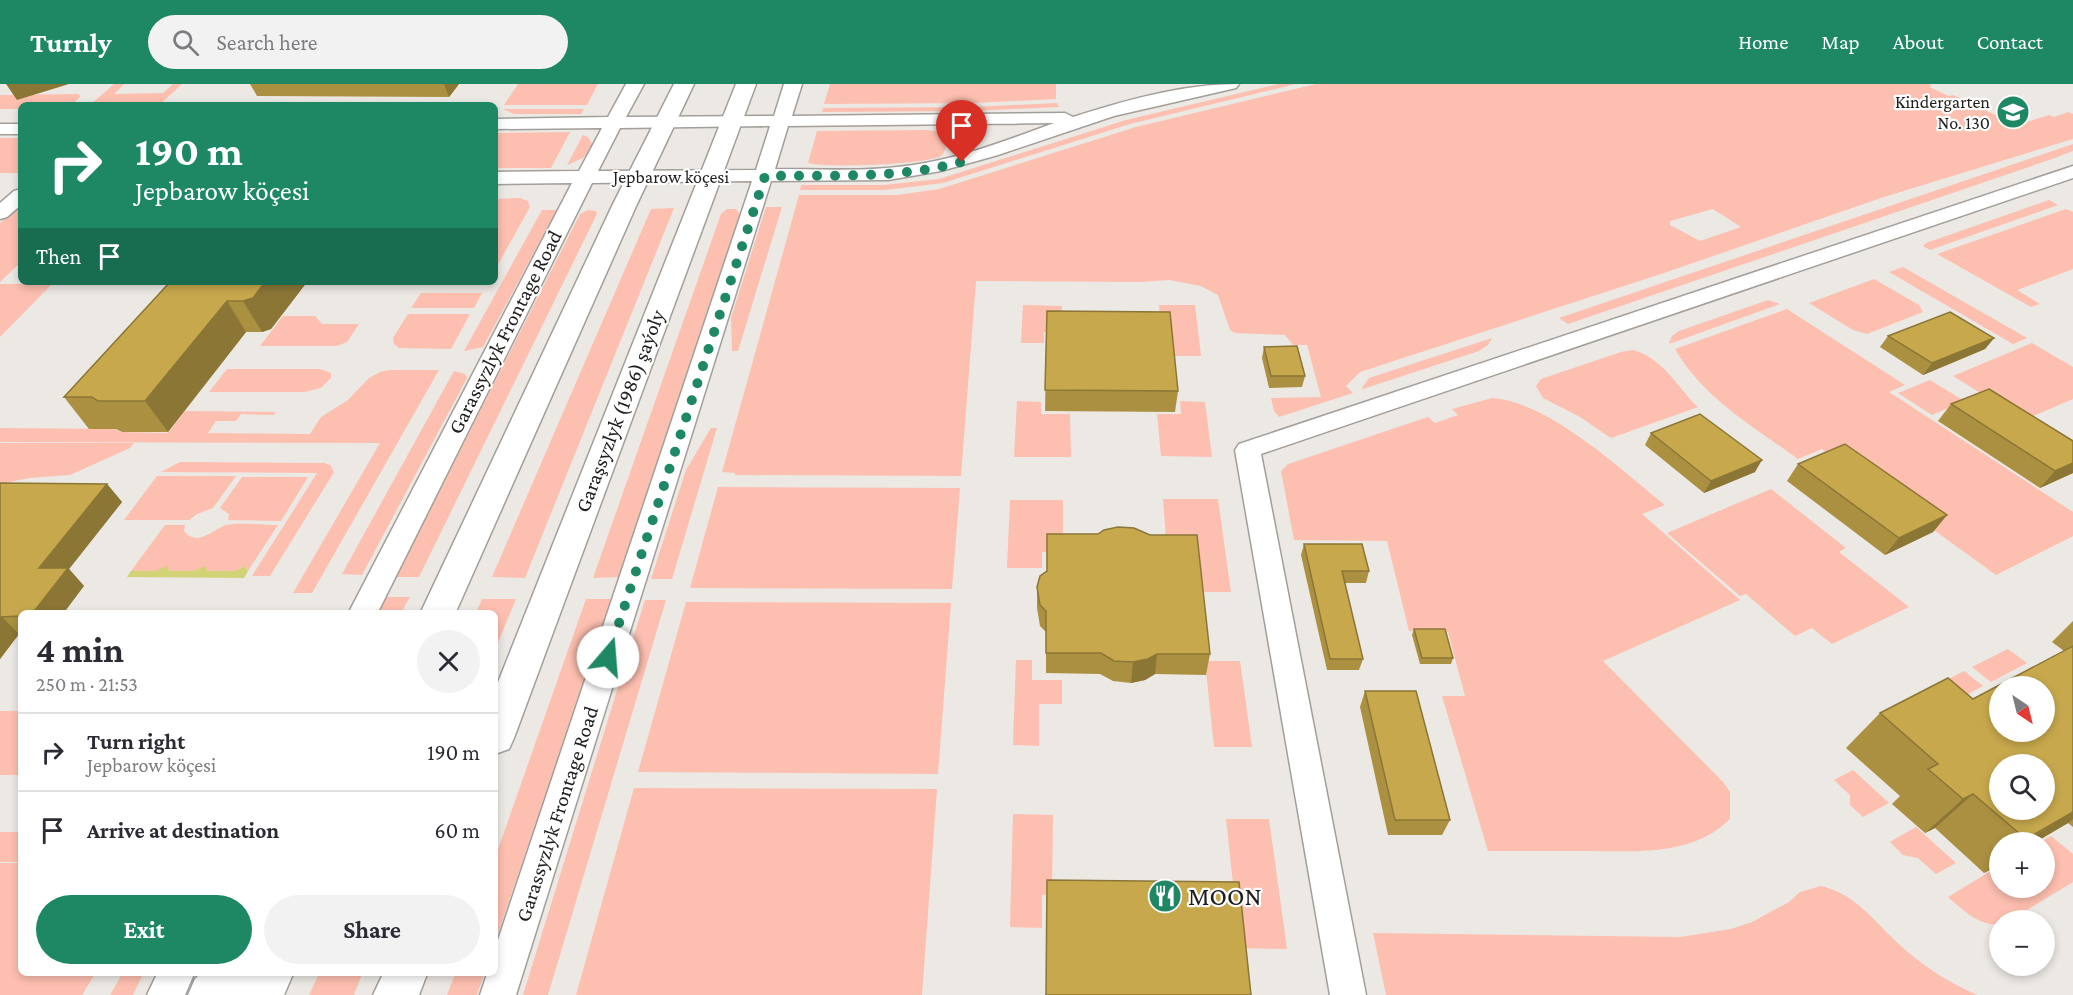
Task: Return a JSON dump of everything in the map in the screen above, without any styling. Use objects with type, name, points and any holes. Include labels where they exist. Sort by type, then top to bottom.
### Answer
[{"type":"main road","points":[[439,610],[684,84]]},
{"type":"main road","name":"Garaşsyzlyk (1986) şaýoly","points":[[498,730],[746,84]]},
{"type":"main road","points":[[211,995],[228,976]]},
{"type":"main road","points":[[261,995],[270,976]]},
{"type":"main road","points":[[396,995],[404,976]]},
{"type":"street","name":"Garassyzlyk Frontage Road","points":[[364,610],[584,177],[635,84]]},
{"type":"street","name":"Garassyzlyk Frontage Road","points":[[498,995],[793,84]]},
{"type":"street","name":"Jepbarow köçesi","points":[[498,178],[888,174],[929,170],[962,162],[1090,117],[1230,84]]},
{"type":"street","name":"Jepbarow köçesi","points":[[498,124],[1090,117]]},
{"type":"street","points":[[0,129],[18,129]]},
{"type":"street","points":[[1348,995],[1248,450],[2061,176],[2073,191]]},
{"type":"street","points":[[0,213],[18,187]]},
{"type":"street","points":[[165,995],[175,976]]},
{"type":"shaded area","points":[[114,84],[124,84],[114,94],[163,93],[173,84],[182,84],[162,102],[93,102]]},
{"type":"shaded area","points":[[518,84],[598,84],[587,105],[504,105]]},
{"type":"shaded area","points":[[830,84],[1056,84],[1056,99],[972,103],[824,104]]},
{"type":"shaded area","points":[[1278,84],[1296,84],[1130,124],[943,183],[885,190],[800,190],[801,185],[884,185],[939,179],[1126,120]]},
{"type":"shaded area","points":[[1316,84],[1929,84],[1932,86],[1929,87],[1949,96],[1953,95],[2017,125],[2049,115],[2054,117],[2068,112],[2073,114],[2073,139],[1884,197],[1661,274],[1360,372],[1346,386],[1353,393],[1279,417],[1274,411],[1271,398],[1321,397],[1307,345],[1293,345],[1285,335],[1235,333],[1230,330],[1218,295],[1201,286],[1169,280],[1140,282],[976,281],[961,476],[735,475],[735,473],[722,472],[799,195],[897,195],[939,189],[1136,127]],"holes":[[[1713,209],[1741,227],[1700,241],[1670,225],[1670,221]]]},
{"type":"shaded area","points":[[78,94],[81,96],[74,102],[18,102],[18,109],[0,109],[0,95]]},
{"type":"shaded area","points":[[1057,103],[1059,107],[971,111],[822,112],[823,108],[972,107]]},
{"type":"shaded area","points":[[503,109],[584,109],[581,114],[514,114]]},
{"type":"shaded area","points":[[927,130],[941,132],[946,137],[942,155],[918,161],[876,165],[808,163],[817,131]]},
{"type":"shaded area","points":[[570,132],[551,168],[498,168],[498,133]]},
{"type":"shaded area","points":[[583,135],[589,138],[593,146],[583,158],[567,165]]},
{"type":"shaded area","points":[[0,138],[18,138],[18,173],[0,173]]},
{"type":"shaded area","points":[[2073,144],[2073,151],[2052,159],[1568,324],[1559,318]]},
{"type":"shaded area","points":[[520,198],[528,201],[530,207],[498,265],[498,199]]},
{"type":"shaded area","points":[[2049,200],[2058,205],[1930,250],[1923,246],[1926,243]]},
{"type":"shaded area","points":[[18,207],[18,265],[0,282],[0,223]]},
{"type":"shaded area","points":[[766,207],[782,207],[738,351],[732,351],[731,318]]},
{"type":"shaded area","points":[[674,208],[525,578],[492,577],[651,209]]},
{"type":"shaded area","points":[[727,209],[736,209],[740,214],[620,577],[593,578],[721,214]]},
{"type":"shaded area","points":[[2066,209],[2073,212],[2073,269],[2017,290],[2040,304],[2031,307],[1937,254]]},
{"type":"shaded area","points":[[542,210],[557,210],[483,347],[464,351]]},
{"type":"shaded area","points":[[588,210],[596,211],[597,214],[419,577],[396,577],[580,214]]},
{"type":"shaded area","points":[[1903,267],[2027,338],[2013,344],[1889,272]]},
{"type":"shaded area","points":[[1874,279],[1919,305],[1923,312],[1867,334],[1853,330],[1809,303]]},
{"type":"shaded area","points":[[0,284],[51,285],[0,337]]},
{"type":"shaded area","points":[[421,293],[482,293],[474,308],[411,308]]},
{"type":"shaded area","points":[[1768,300],[1780,304],[1669,344],[1672,336],[1679,331]]},
{"type":"shaded area","points":[[1023,305],[1062,306],[1061,332],[1044,332],[1044,343],[1021,343]]},
{"type":"shaded area","points":[[1159,305],[1195,305],[1201,356],[1174,356],[1162,331]]},
{"type":"shaded area","points":[[1787,309],[1905,385],[1889,392],[2073,512],[2073,536],[1996,575],[1822,449],[1798,459],[1715,397],[1700,382],[1675,349]]},
{"type":"shaded area","points":[[408,314],[470,314],[451,349],[399,348],[394,344],[393,338]]},
{"type":"shaded area","points":[[283,316],[315,316],[322,324],[359,324],[347,342],[337,346],[260,346]]},
{"type":"shaded area","points":[[1492,338],[1488,345],[1479,351],[1362,388],[1369,378]]},
{"type":"shaded area","points":[[2032,343],[2073,367],[2073,399],[2024,420],[1953,376]]},
{"type":"shaded area","points":[[1633,350],[1653,359],[1661,366],[1698,407],[1611,438],[1580,417],[1543,398],[1536,386],[1541,379]]},
{"type":"shaded area","points":[[227,369],[320,369],[331,373],[331,378],[321,388],[304,392],[209,392]]},
{"type":"shaded area","points":[[389,370],[439,370],[312,593],[293,593],[380,443],[0,442],[0,428],[115,429],[121,432],[168,433],[185,411],[276,412],[274,415],[241,414],[236,421],[216,421],[208,433],[310,434],[321,417],[348,400],[369,378]]},
{"type":"shaded area","points":[[454,371],[465,374],[467,378],[362,575],[342,574]]},
{"type":"shaded area","points":[[1930,380],[1964,401],[1932,415],[1898,393]]},
{"type":"shaded area","points":[[1492,398],[1514,402],[1537,411],[1606,456],[1665,505],[1642,514],[1740,600],[1603,661],[1724,783],[1730,792],[1730,819],[1715,831],[1698,840],[1680,846],[1642,851],[1488,851],[1442,696],[1465,696],[1448,632],[1409,631],[1387,541],[1294,540],[1281,471],[1288,464],[1428,417],[1435,423],[1458,415],[1452,409]]},
{"type":"shaded area","points":[[1017,401],[1041,402],[1041,414],[1070,414],[1071,457],[1014,457]]},
{"type":"shaded area","points":[[1180,401],[1205,402],[1212,457],[1161,456],[1157,414],[1181,414]]},
{"type":"shaded area","points":[[711,428],[717,428],[672,579],[651,579],[686,470]]},
{"type":"shaded area","points":[[0,443],[134,443],[130,448],[70,475],[29,478],[0,484]]},
{"type":"shaded area","points":[[180,462],[324,463],[330,465],[334,472],[270,576],[252,576],[317,473],[161,472]]},
{"type":"shaded area","points":[[157,476],[236,476],[213,508],[189,520],[124,520]]},
{"type":"shaded area","points":[[242,477],[308,477],[281,521],[228,520],[229,514],[220,508]]},
{"type":"shaded area","points":[[718,487],[960,488],[952,589],[690,588]]},
{"type":"shaded area","points":[[1771,489],[1846,548],[1839,552],[1909,607],[1832,644],[1812,628],[1795,636],[1746,594],[1740,596],[1667,533]]},
{"type":"shaded area","points":[[1163,499],[1218,499],[1231,592],[1199,592],[1166,538]]},
{"type":"shaded area","points":[[1010,500],[1063,500],[1063,552],[1042,552],[1042,568],[1007,568]]},
{"type":"shaded area","points":[[231,524],[278,525],[248,571],[245,566],[235,571],[131,571],[165,525],[185,525],[184,531],[189,536],[200,538]]},
{"type":"shaded area","points":[[166,566],[169,571],[194,571],[204,566],[208,571],[235,571],[245,566],[248,571],[244,578],[127,577],[131,571],[156,571]]},
{"type":"shaded area","points":[[386,597],[410,597],[403,610],[379,610]]},
{"type":"shaded area","points":[[482,599],[516,599],[498,643],[498,610],[477,610]]},
{"type":"shaded area","points":[[586,599],[613,599],[498,933],[498,849]]},
{"type":"shaded area","points":[[645,600],[666,600],[548,995],[523,995]]},
{"type":"shaded area","points":[[686,602],[951,603],[938,774],[638,772]]},
{"type":"shaded area","points":[[2008,649],[2027,663],[2002,676],[1989,676],[1989,680],[1972,667]]},
{"type":"shaded area","points":[[1016,660],[1032,660],[1032,680],[1062,680],[1062,704],[1039,704],[1039,746],[1013,745]]},
{"type":"shaded area","points":[[1205,661],[1240,661],[1252,747],[1214,747]]},
{"type":"shaded area","points":[[1964,671],[1983,686],[1948,705],[1929,689]]},
{"type":"shaded area","points":[[0,711],[18,711],[18,775],[0,775]]},
{"type":"shaded area","points":[[1853,770],[1889,803],[1863,817],[1850,805],[1850,795],[1834,780]]},
{"type":"shaded area","points":[[634,788],[937,789],[922,995],[576,995]]},
{"type":"shaded area","points":[[1013,814],[1053,815],[1052,894],[1042,895],[1042,928],[1010,927]]},
{"type":"shaded area","points":[[1226,819],[1269,819],[1287,949],[1240,948]]},
{"type":"shaded area","points":[[1916,827],[1956,863],[1936,874],[1918,858],[1903,855],[1890,842]]},
{"type":"shaded area","points":[[0,832],[18,832],[18,862],[0,862]]},
{"type":"shaded area","points":[[2055,839],[2073,854],[2073,882],[2055,893]]},
{"type":"shaded area","points":[[0,863],[18,863],[18,976],[94,976],[82,995],[0,995]]},
{"type":"shaded area","points":[[1989,872],[1989,898],[2047,898],[2027,910],[1989,910],[1989,924],[1978,920],[1948,897]]},
{"type":"shaded area","points":[[1821,886],[1834,890],[1856,903],[1902,947],[1928,968],[1977,995],[1386,995],[1373,933],[1680,937],[1731,929],[1752,922],[1789,902],[1800,892]]},
{"type":"shaded area","points":[[121,976],[142,976],[133,995],[110,995]]},
{"type":"shaded area","points":[[318,976],[361,976],[354,995],[309,995]]},
{"type":"shaded area","points":[[454,976],[483,976],[477,995],[447,995]]},
{"type":"building","points":[[167,285],[263,285],[253,298],[243,301],[227,301],[145,401],[98,401],[92,397],[64,397]]},
{"type":"building","points":[[1047,311],[1170,312],[1178,391],[1045,390]]},
{"type":"building","points":[[1950,312],[1994,338],[1932,363],[1888,336]]},
{"type":"building","points":[[1297,346],[1305,376],[1271,376],[1264,347]]},
{"type":"building","points":[[1989,389],[2073,441],[2073,463],[2055,471],[1951,404]]},
{"type":"building","points":[[1700,414],[1762,460],[1711,481],[1651,433]]},
{"type":"building","points":[[1845,444],[1947,515],[1899,538],[1798,464]]},
{"type":"building","points":[[0,483],[107,484],[39,568],[68,568],[35,610],[18,610],[18,616],[0,617]]},
{"type":"building","points":[[1118,527],[1134,528],[1150,535],[1197,535],[1210,654],[1157,654],[1148,659],[1133,662],[1114,661],[1101,653],[1046,653],[1046,611],[1040,605],[1037,587],[1040,576],[1047,571],[1047,534],[1098,534]]},
{"type":"building","points":[[1304,544],[1362,544],[1369,571],[1342,571],[1363,659],[1330,659]]},
{"type":"building","points":[[1414,629],[1445,629],[1453,658],[1422,658]]},
{"type":"building","points":[[2073,646],[2073,812],[2038,832],[2018,832],[2004,820],[2055,820],[2055,754],[1989,754],[1989,808],[1973,794],[1963,799],[1928,769],[1938,764],[1880,713],[1948,678],[1973,699],[1989,691],[1989,742],[2055,742],[2055,676],[2016,676]]},
{"type":"building","points":[[1365,691],[1416,691],[1450,820],[1395,820]]},
{"type":"building","points":[[1047,880],[1239,882],[1251,995],[1046,995]]},
{"type":"place","name":"Kindergarten No. 130","points":[[2013,112]]},
{"type":"place","name":"MOON","points":[[1165,896]]},
{"type":"route","points":[[608,657],[765,176],[918,172],[962,162]]}]
